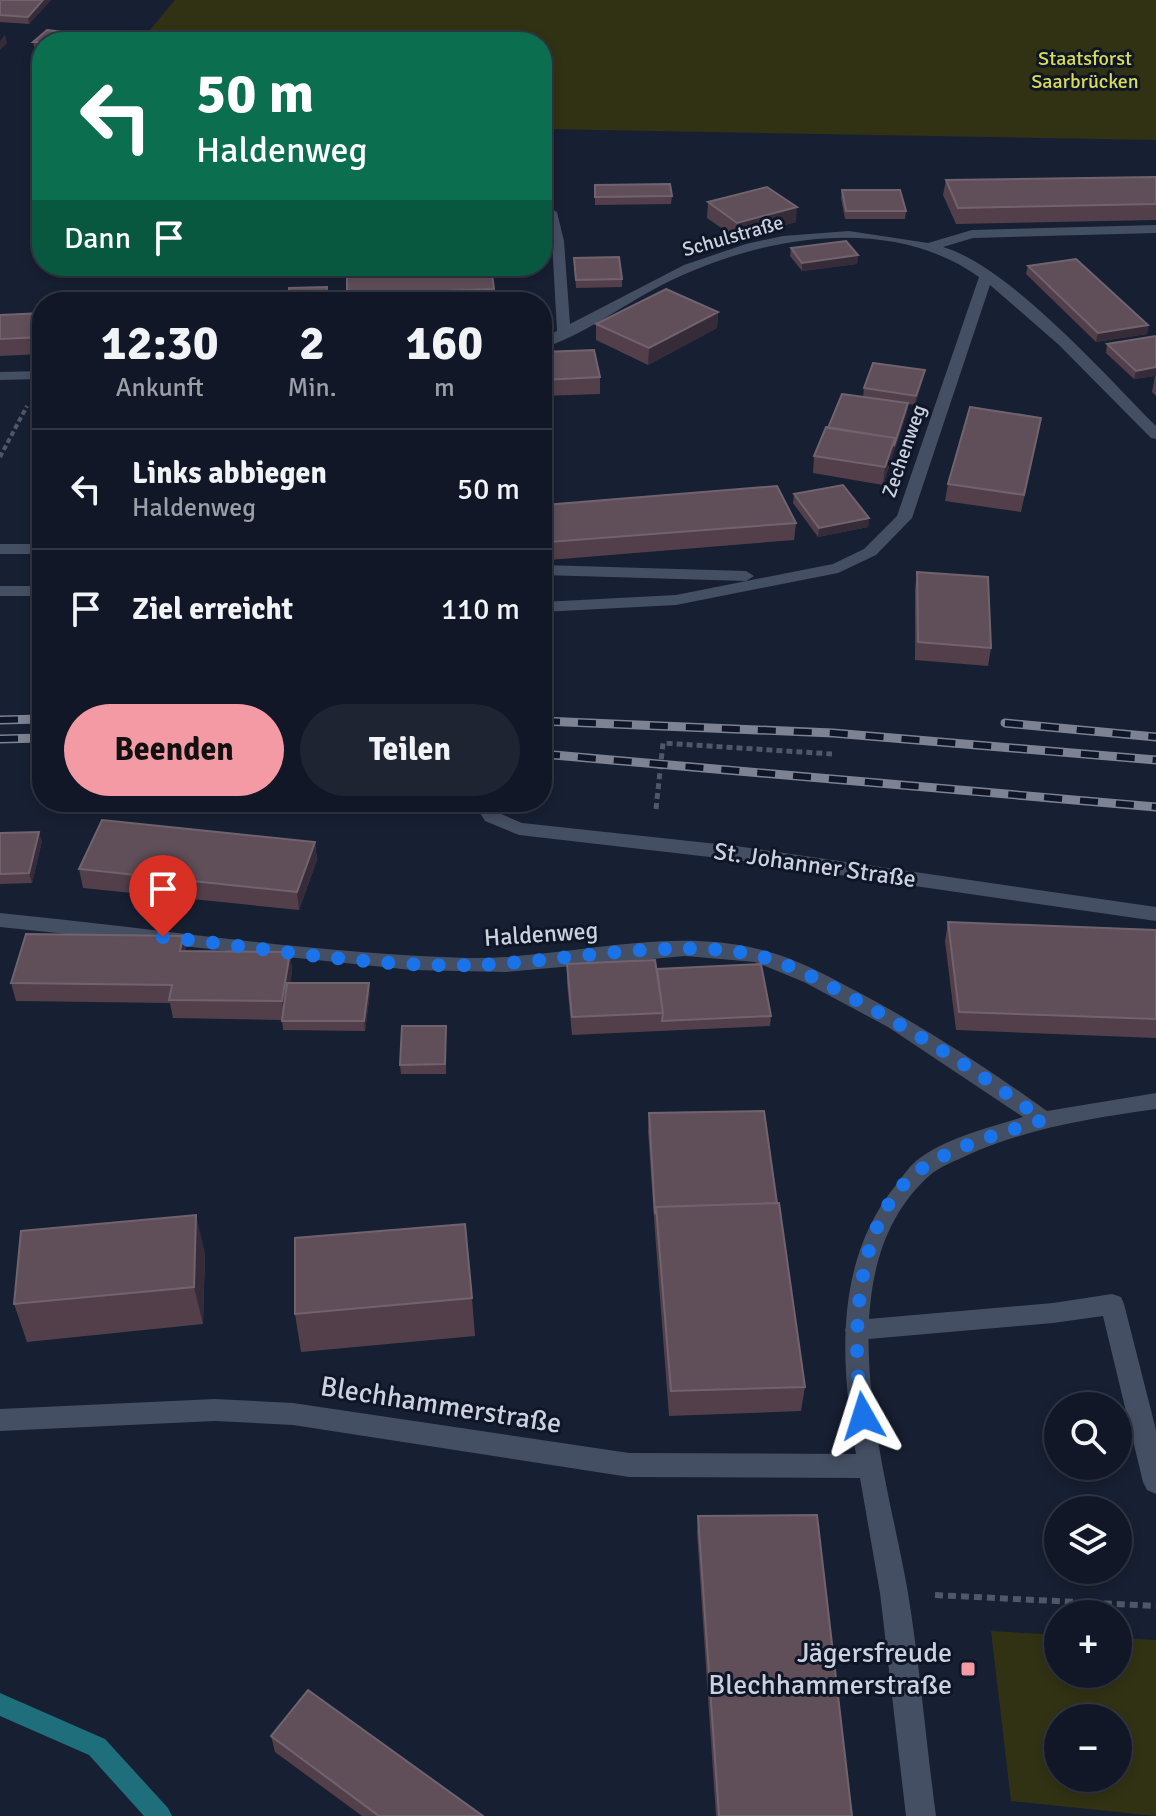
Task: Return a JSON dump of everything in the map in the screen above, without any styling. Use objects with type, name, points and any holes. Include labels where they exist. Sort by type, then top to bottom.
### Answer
[{"type":"street","points":[[552,216],[558,241],[564,333]]},
{"type":"street","name":"Schulstraße","points":[[928,247],[972,234],[1156,229]]},
{"type":"street","name":"Schulstraße","points":[[552,339],[660,280],[700,263],[766,245],[850,233],[928,247],[961,258],[1030,310],[1156,435]]},
{"type":"street","name":"Zechenweg","points":[[552,606],[676,600],[838,568],[870,552],[904,518],[986,277]]},
{"type":"street","points":[[0,376],[32,375]]},
{"type":"street","points":[[0,549],[32,549]]},
{"type":"street","name":"Zechenweg","points":[[552,570],[684,576],[794,575]]},
{"type":"street","points":[[0,591],[32,591]]},
{"type":"street","name":"St. Johanner Straße","points":[[489,812],[492,817],[519,829],[736,853],[1156,914]]},
{"type":"street","name":"Haldenweg","points":[[0,920],[376,960],[474,965],[701,949],[754,955],[796,969],[861,1003],[965,1063],[1043,1120]]},
{"type":"street","points":[[921,1816],[894,1593],[858,1391],[857,1330],[863,1272],[876,1228],[896,1195],[922,1168],[967,1146],[1043,1120],[1156,1101]]},
{"type":"street","points":[[857,1330],[1053,1313],[1112,1304],[1156,1482]]},
{"type":"street","name":"Blechhammerstraße","points":[[0,1420],[126,1412],[246,1411],[293,1414],[629,1465],[871,1466]]},
{"type":"path","points":[[0,457],[28,404]]},
{"type":"path","points":[[641,812],[656,813],[663,743],[832,754]]},
{"type":"path","points":[[894,1593],[1156,1606]]},
{"type":"green space","name":"Staatsforst Saarbrücken","points":[[175,0],[1156,0],[1156,140],[552,129],[552,32],[149,31]]},
{"type":"green space","points":[[991,1631],[1044,1634],[1044,1688],[1132,1688],[1132,1639],[1156,1640],[1156,1816],[1011,1801]]},
{"type":"building","points":[[0,0],[43,0],[28,17],[0,15]]},
{"type":"building","points":[[1156,177],[1156,204],[958,208],[946,180]]},
{"type":"building","points":[[670,184],[672,196],[595,197],[595,185]]},
{"type":"building","points":[[767,187],[797,207],[737,223],[708,202]]},
{"type":"building","points":[[842,190],[900,190],[906,211],[846,211]]},
{"type":"building","points":[[846,241],[858,255],[802,263],[791,248]]},
{"type":"building","points":[[619,257],[622,279],[576,280],[574,258]]},
{"type":"building","points":[[1076,259],[1148,325],[1098,333],[1028,266]]},
{"type":"building","points":[[347,276],[492,276],[494,289],[420,292],[347,292]]},
{"type":"building","points":[[327,287],[327,292],[289,292],[289,288]]},
{"type":"building","points":[[666,289],[718,312],[649,348],[596,324]]},
{"type":"building","points":[[32,313],[32,337],[0,339],[0,315]]},
{"type":"building","points":[[1156,336],[1156,367],[1136,371],[1107,344]]},
{"type":"building","points":[[594,350],[600,377],[552,379],[552,352]]},
{"type":"building","points":[[873,363],[925,370],[916,396],[864,388]]},
{"type":"building","points":[[842,394],[908,403],[894,446],[895,438],[828,428]]},
{"type":"building","points":[[970,407],[1041,418],[1024,495],[948,484]]},
{"type":"building","points":[[826,427],[895,438],[885,467],[814,456]]},
{"type":"building","points":[[843,485],[869,518],[819,528],[794,494]]},
{"type":"building","points":[[777,486],[796,523],[552,542],[552,504]]},
{"type":"building","points":[[917,572],[988,577],[991,648],[918,642]]},
{"type":"building","points":[[102,820],[315,842],[297,892],[79,869]]},
{"type":"building","points":[[39,832],[29,873],[0,874],[0,833]]},
{"type":"building","points":[[948,922],[1156,930],[1156,1019],[959,1012]]},
{"type":"building","points":[[26,934],[183,936],[180,951],[290,952],[282,1001],[169,1000],[172,985],[11,983]]},
{"type":"building","points":[[655,960],[663,1013],[572,1017],[567,964]]},
{"type":"building","points":[[761,964],[771,1016],[662,1021],[657,969]]},
{"type":"building","points":[[287,983],[369,983],[364,1021],[282,1021]]},
{"type":"building","points":[[402,1026],[446,1026],[445,1064],[400,1065]]},
{"type":"building","points":[[764,1111],[777,1203],[656,1207],[655,1214],[649,1113]]},
{"type":"building","points":[[779,1203],[805,1387],[671,1391],[656,1207]]},
{"type":"building","points":[[196,1215],[194,1287],[14,1304],[21,1231]]},
{"type":"building","points":[[465,1224],[472,1298],[295,1314],[295,1238]]},
{"type":"building","points":[[817,1515],[852,1816],[719,1816],[698,1516]]},
{"type":"building","points":[[308,1690],[483,1816],[379,1816],[271,1736]]},
{"type":"waterway","points":[[0,1704],[97,1747],[160,1816]]},
{"type":"railway","points":[[0,720],[32,719]]},
{"type":"railway","points":[[552,721],[833,733],[1156,760]]},
{"type":"railway","points":[[1005,723],[1156,737]]},
{"type":"railway","points":[[0,739],[32,738]]},
{"type":"railway","points":[[552,755],[1156,807]]},
{"type":"place","name":"Jägersfreude Blechhammerstraße","points":[[968,1669]]},
{"type":"route","points":[[163,937],[376,960],[474,965],[701,949],[754,955],[796,969],[861,1003],[990,1080],[1043,1120],[967,1146],[922,1168],[896,1195],[876,1228],[863,1272],[857,1330],[858,1391],[863,1416]]}]
